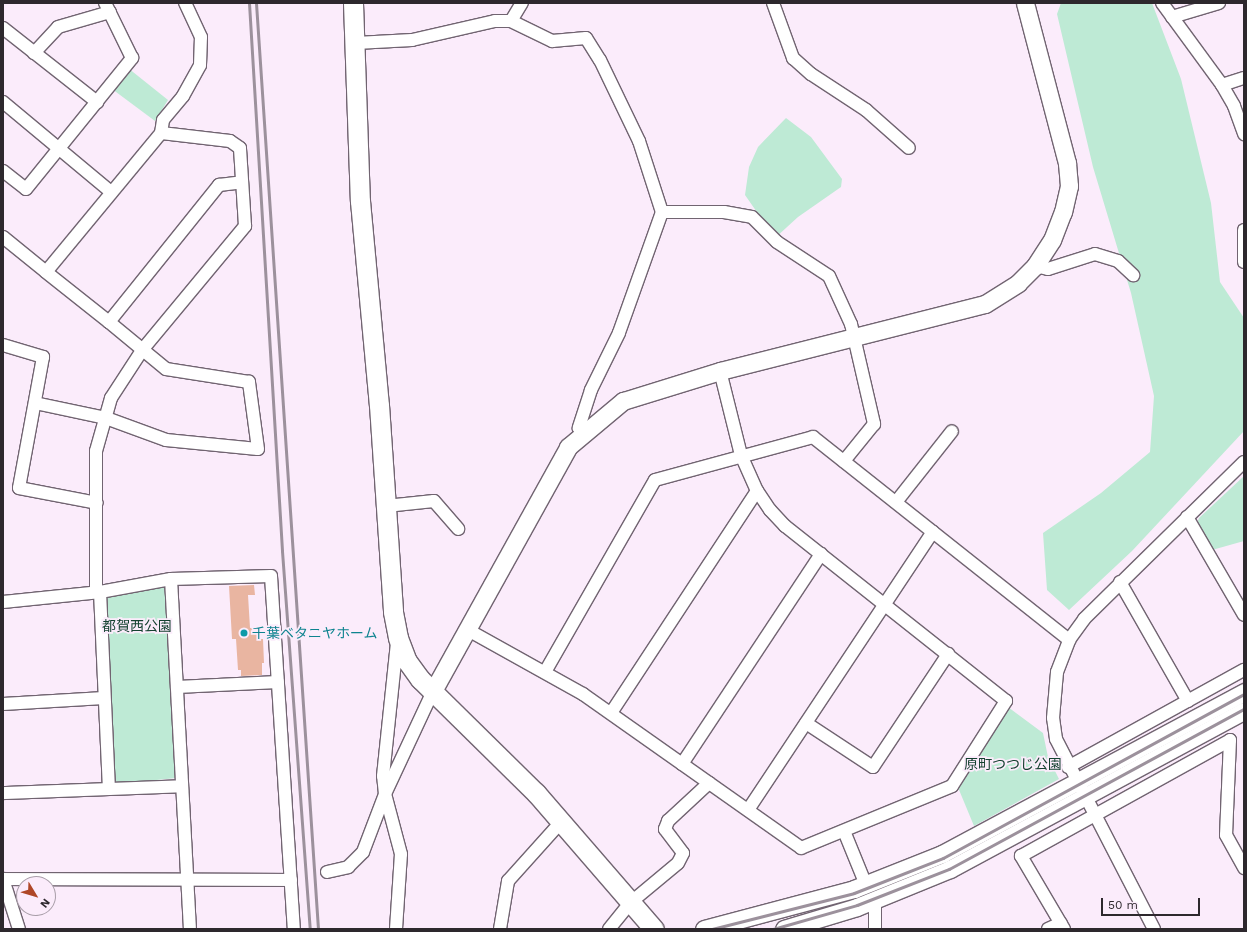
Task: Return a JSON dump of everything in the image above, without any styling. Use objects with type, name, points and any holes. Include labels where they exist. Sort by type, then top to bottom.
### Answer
[{"type":"main road","points":[[353,3],[356,43],[360,201],[386,506],[393,612],[398,638],[407,661],[420,679],[493,748],[561,822],[654,929]]},
{"type":"street","points":[[46,272],[161,133],[163,120],[183,96],[200,65],[201,37],[185,3]]},
{"type":"street","points":[[511,21],[522,3]]},
{"type":"street","points":[[773,3],[793,58],[811,74],[866,110],[909,148]]},
{"type":"street","points":[[327,872],[348,867],[363,852],[385,794],[434,691],[553,473],[568,447],[582,433],[623,401],[720,371],[985,304],[1018,283],[1035,266],[1052,240],[1063,212],[1069,186],[1067,163],[1025,3]]},
{"type":"street","points":[[1162,3],[1222,85],[1234,106],[1244,134]]},
{"type":"street","points":[[1172,17],[1219,3]]},
{"type":"street","points":[[3,171],[26,189],[132,58],[107,8],[58,27],[34,53]]},
{"type":"street","points":[[356,43],[412,40],[495,21],[511,21],[552,41],[586,38],[600,60],[639,141],[662,212],[619,333],[591,390],[579,428],[582,433]]},
{"type":"street","points":[[3,28],[97,102]]},
{"type":"street","points":[[1222,85],[1244,78]]},
{"type":"street","points":[[3,102],[111,192]]},
{"type":"street","points":[[109,789],[98,592],[96,451],[111,398],[143,349],[245,226],[240,148],[230,141],[161,133]]},
{"type":"street","points":[[109,322],[218,185],[242,182]]},
{"type":"street","points":[[662,212],[724,212],[752,217],[776,242],[829,276],[853,337],[874,424],[844,461]]},
{"type":"street","points":[[3,237],[166,369],[249,382],[258,449],[166,440],[106,418],[35,403]]},
{"type":"street","points":[[1243,238],[1244,262]]},
{"type":"street","points":[[1035,266],[1048,269],[1095,254],[1118,261],[1133,275]]},
{"type":"street","points":[[3,345],[43,357],[19,488],[97,504]]},
{"type":"street","points":[[468,630],[545,672],[611,713],[801,848],[952,786],[1006,701],[785,526],[756,491],[741,455],[720,371]]},
{"type":"street","points":[[896,502],[952,431]]},
{"type":"street","points":[[545,672],[655,480],[741,455],[813,437],[1069,640]]},
{"type":"street","points":[[1154,929],[1068,767],[1056,739],[1053,718],[1057,672],[1069,640],[1084,619],[1244,462]]},
{"type":"street","points":[[611,713],[756,491]]},
{"type":"street","points":[[386,506],[434,501],[458,529]]},
{"type":"street","points":[[1187,517],[1240,599],[1244,615]]},
{"type":"street","points":[[748,810],[933,532]]},
{"type":"street","points":[[682,764],[821,554]]},
{"type":"street","points":[[3,602],[98,592],[171,579],[270,576],[294,929]]},
{"type":"street","points":[[171,579],[190,929]]},
{"type":"street","points":[[1120,582],[1188,701]]},
{"type":"street","points":[[396,929],[401,854],[385,794],[384,752],[398,638]]},
{"type":"street","points":[[806,723],[873,767],[948,654]]},
{"type":"street","points":[[1068,767],[1244,670]]},
{"type":"street","points":[[177,687],[278,682]]},
{"type":"street","points":[[784,929],[875,901],[950,870],[1244,692]]},
{"type":"street","points":[[3,704],[104,698]]},
{"type":"street","points":[[704,929],[800,905],[866,885],[942,854],[1081,790],[1244,711]]},
{"type":"street","points":[[1048,929],[1063,926],[1021,856],[1230,740],[1226,835],[1244,868]]},
{"type":"street","points":[[609,929],[630,903],[678,863],[683,853],[665,829],[668,821],[709,783]]},
{"type":"street","points":[[3,793],[182,786]]},
{"type":"street","points":[[500,929],[508,881],[561,822]]},
{"type":"street","points":[[844,831],[866,885]]},
{"type":"street","points":[[19,929],[3,879],[187,878],[291,880]]},
{"type":"street","points":[[875,901],[875,929]]},
{"type":"green space","points":[[1061,3],[1152,3],[1181,79],[1211,203],[1220,282],[1244,318],[1244,431],[1132,551],[1069,610],[1047,590],[1043,533],[1101,493],[1150,452],[1154,396],[1131,293],[1093,167],[1057,14]]},
{"type":"green space","points":[[128,68],[168,100],[155,121],[112,89]]},
{"type":"green space","points":[[786,118],[811,137],[842,179],[841,187],[798,217],[775,238],[745,195],[749,167],[758,147]]},
{"type":"green space","points":[[1244,476],[1244,541],[1212,550],[1197,523],[1199,518]]},
{"type":"green space","name":"都賀西公園","points":[[166,585],[176,778],[118,784],[114,779],[104,601],[109,595]]},
{"type":"green space","name":"原町つつじ公園","points":[[1008,707],[1043,733],[1048,757],[1059,779],[974,826],[957,785]]},
{"type":"building","name":"千葉ベタニヤホーム","points":[[254,585],[255,595],[248,595],[250,628],[257,627],[257,639],[263,639],[264,663],[262,663],[262,675],[241,676],[241,670],[238,670],[236,639],[232,639],[229,586]]},
{"type":"railway","points":[[249,3],[282,551],[310,929]]},
{"type":"railway","points":[[256,3],[318,929]]},
{"type":"railway","points":[[712,929],[854,893],[943,858],[1244,694]]},
{"type":"railway","points":[[773,929],[857,905],[949,869],[1244,709]]},
{"type":"place","name":"千葉ベタニヤホーム","points":[[244,633]]}]
